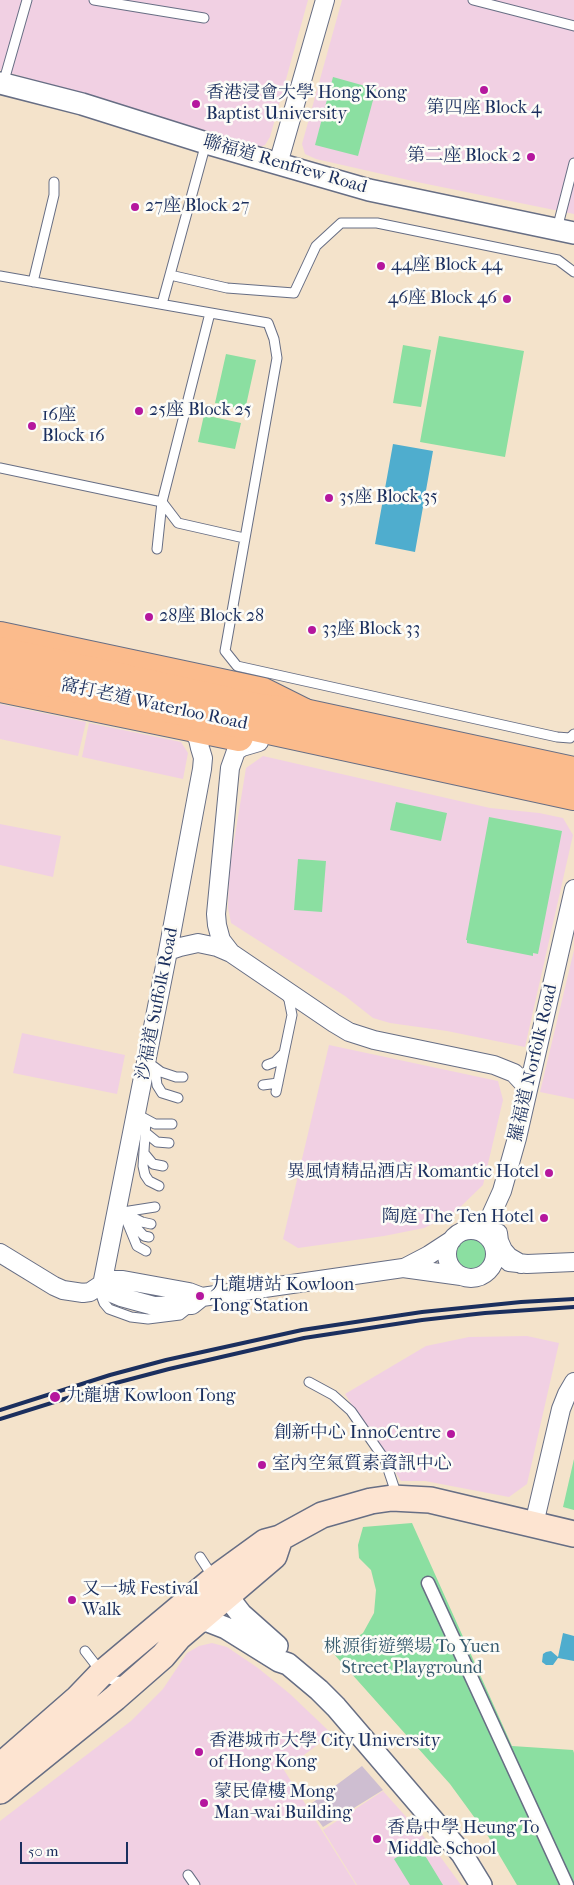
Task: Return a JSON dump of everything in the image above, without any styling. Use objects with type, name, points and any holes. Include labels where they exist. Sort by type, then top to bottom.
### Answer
[{"type":"main road","name":"窩打老道 Waterloo Road","points":[[0,636],[263,692],[306,726]]},
{"type":"main road","name":"窩打老道 Waterloo Road","points":[[0,651],[259,708],[306,726],[574,796]]},
{"type":"main road","name":"窩打老道 Waterloo Road","points":[[0,672],[262,728],[306,726],[574,771]]},
{"type":"main road","name":"窩打老道 Waterloo Road","points":[[0,688],[259,742],[306,726]]},
{"type":"main road","points":[[0,1766],[78,1698],[102,1673],[221,1588],[274,1556],[280,1538],[322,1515],[370,1500],[398,1498],[430,1500],[574,1534]]},
{"type":"main road","points":[[0,1791],[86,1723],[163,1656],[179,1637],[199,1621],[221,1588]]},
{"type":"street","points":[[278,164],[325,0]]},
{"type":"street","name":"聯福道 Renfrew Road","points":[[1,83],[82,104],[206,143],[369,190],[566,231]]},
{"type":"street","name":"沙福道 Suffolk Road","points":[[102,1284],[141,1117],[168,952],[202,769],[203,758],[198,739],[190,727]]},
{"type":"street","points":[[231,953],[221,940],[216,914],[230,768],[236,751],[242,747],[259,742]]},
{"type":"street","name":"羅福道 Norfolk Road","points":[[483,1233],[502,1191],[517,1138],[574,890]]},
{"type":"street","points":[[168,952],[180,946],[198,943],[209,944],[231,953],[334,1023],[361,1037],[494,1066],[514,1074],[528,1088]]},
{"type":"street","points":[[502,1191],[497,1228],[499,1241],[509,1257],[521,1264]]},
{"type":"street","points":[[0,1253],[63,1290],[83,1294],[90,1292],[108,1280],[123,1280],[189,1292],[197,1301],[403,1268],[468,1278],[482,1275],[488,1271],[494,1258],[493,1244],[483,1233],[477,1230],[463,1231],[429,1255],[403,1268]]},
{"type":"street","points":[[452,1240],[447,1253],[448,1260],[455,1272],[461,1276]]},
{"type":"street","points":[[494,1258],[521,1264],[574,1262]]},
{"type":"street","points":[[534,1524],[560,1409],[574,1382]]},
{"type":"street","points":[[428,1583],[567,1885]]},
{"type":"street","points":[[221,1588],[241,1614],[284,1653],[288,1664]]},
{"type":"street","points":[[199,1621],[208,1621],[226,1628],[278,1661],[288,1664],[336,1706],[462,1854],[481,1885]]},
{"type":"lane","points":[[1,83],[27,0]]},
{"type":"lane","points":[[94,0],[204,18]]},
{"type":"lane","points":[[473,0],[574,26]]},
{"type":"lane","points":[[162,304],[206,143]]},
{"type":"lane","points":[[566,231],[574,163]]},
{"type":"lane","points":[[33,282],[54,195],[54,182]]},
{"type":"lane","points":[[170,275],[227,288],[294,293],[316,246],[341,223],[386,224],[558,260],[574,272]]},
{"type":"lane","points":[[0,276],[268,323],[274,339],[277,358],[225,651],[237,666],[557,738],[570,738],[574,734]]},
{"type":"lane","points":[[157,549],[162,502],[210,313]]},
{"type":"lane","points":[[0,468],[162,502],[178,523],[244,538]]},
{"type":"lane","points":[[276,1092],[292,1015],[285,992],[278,984]]},
{"type":"lane","points":[[267,1065],[275,1062],[285,1051]]},
{"type":"lane","points":[[151,1064],[176,1077],[182,1077]]},
{"type":"lane","points":[[151,1064],[157,1085],[162,1092],[178,1098]]},
{"type":"lane","points":[[263,1085],[278,1083]]},
{"type":"lane","points":[[141,1117],[160,1125],[172,1124]]},
{"type":"lane","points":[[141,1117],[146,1133],[144,1153],[145,1175],[149,1181],[160,1186]]},
{"type":"lane","points":[[146,1133],[157,1142],[169,1143]]},
{"type":"lane","points":[[144,1153],[153,1164],[163,1166]]},
{"type":"lane","points":[[120,1212],[155,1206]]},
{"type":"lane","points":[[120,1212],[151,1224]]},
{"type":"lane","points":[[120,1212],[140,1232],[148,1237]]},
{"type":"lane","points":[[120,1212],[137,1246],[146,1251]]},
{"type":"lane","points":[[102,1284],[101,1295],[109,1310],[130,1317],[156,1319],[180,1316],[197,1301]]},
{"type":"lane","points":[[310,1382],[334,1395],[351,1411],[385,1460],[398,1498]]},
{"type":"lane","points":[[200,1557],[221,1588]]},
{"type":"lane","points":[[85,1652],[102,1673],[115,1681],[131,1682]]},
{"type":"lane","points":[[188,1875],[195,1885]]},
{"type":"shaded area","name":"香港浸會大學 Hong Kong Baptist University","points":[[0,0],[308,0],[270,137],[265,145],[260,147],[0,70]]},
{"type":"shaded area","points":[[342,0],[574,0],[574,214],[417,182],[316,159],[305,154],[302,144]]},
{"type":"shaded area","points":[[0,704],[86,722],[78,756],[0,739]]},
{"type":"shaded area","points":[[89,723],[181,742],[188,753],[183,779],[82,757]]},
{"type":"shaded area","points":[[263,756],[490,808],[539,813],[563,818],[573,835],[525,1047],[447,1031],[390,1023],[373,1018],[345,996],[231,923],[228,908],[229,872],[246,768]]},
{"type":"shaded area","points":[[0,824],[61,836],[53,877],[0,865]]},
{"type":"shaded area","points":[[574,950],[574,1099],[540,1092]]},
{"type":"shaded area","points":[[22,1033],[125,1055],[117,1094],[13,1073]]},
{"type":"shaded area","points":[[329,1045],[498,1081],[503,1100],[483,1185],[453,1214],[424,1228],[384,1236],[298,1248],[283,1239]]},
{"type":"shaded area","name":"創新中心 InnoCentre","points":[[527,1336],[559,1343],[527,1484],[509,1497],[425,1481],[401,1481],[345,1394],[426,1346],[469,1337]]},
{"type":"shaded area","name":"香港城市大學 City University of Hong Kong","points":[[212,1643],[227,1647],[258,1668],[290,1694],[332,1734],[284,1770],[356,1885],[0,1885],[0,1821],[131,1721],[163,1689],[187,1653],[199,1646]]},
{"type":"shaded area","points":[[362,1766],[383,1790],[323,1827],[308,1806]]},
{"type":"shaded area","name":"香島中學 Heung To Middle School","points":[[383,1791],[434,1848],[461,1885],[357,1885],[323,1830]]},
{"type":"green space","points":[[333,77],[376,89],[358,156],[315,145]]},
{"type":"green space","points":[[439,336],[524,351],[505,457],[420,442]]},
{"type":"green space","points":[[403,345],[431,350],[421,407],[393,403]]},
{"type":"green space","points":[[226,354],[256,360],[245,410],[215,403]]},
{"type":"green space","points":[[204,415],[241,423],[235,449],[198,442]]},
{"type":"green space","points":[[396,802],[447,813],[441,841],[390,830]]},
{"type":"green space","points":[[489,817],[562,831],[538,954],[533,953],[533,956],[467,943],[466,940]]},
{"type":"green space","points":[[298,859],[326,861],[322,912],[294,910]]},
{"type":"green space","points":[[471,1236],[478,1237],[484,1241],[488,1247],[488,1261],[484,1267],[478,1271],[471,1272],[464,1271],[458,1267],[454,1261],[453,1254],[454,1247],[458,1241],[464,1237]]},
{"type":"green space","points":[[574,1459],[574,1510],[563,1507]]},
{"type":"green space","name":"桃源街遊樂場 To Yuen Street Playground","points":[[412,1523],[512,1746],[573,1750],[574,1885],[517,1885],[488,1836],[450,1784],[333,1653],[363,1633],[374,1613],[376,1590],[371,1570],[359,1558],[358,1545],[363,1527]]},
{"type":"green space","points":[[418,1844],[443,1885],[410,1885],[394,1859]]},
{"type":"water","points":[[393,444],[433,451],[415,552],[375,544]]},
{"type":"water","points":[[563,1633],[574,1636],[574,1661],[558,1658],[553,1665],[546,1665],[542,1662],[543,1654],[551,1651],[558,1657]]},
{"type":"railway","points":[[0,1410],[110,1375],[166,1360],[302,1330],[422,1312],[521,1302],[574,1299]]},
{"type":"railway","points":[[0,1419],[112,1384],[304,1338],[422,1320],[485,1313],[574,1307]]},
{"type":"place","name":"第四座 Block 4","points":[[484,90]]},
{"type":"place","name":"香港浸會大學 Hong Kong Baptist University","points":[[196,104]]},
{"type":"place","name":"第二座 Block 2","points":[[531,157]]},
{"type":"place","name":"27座 Block 27","points":[[135,207]]},
{"type":"place","name":"44座 Block 44","points":[[381,266]]},
{"type":"place","name":"46座 Block 46","points":[[507,299]]},
{"type":"place","name":"25座 Block 25","points":[[139,411]]},
{"type":"place","name":"16座 Block 16","points":[[32,426]]},
{"type":"place","name":"35座 Block 35","points":[[329,498]]},
{"type":"place","name":"28座 Block 28","points":[[149,617]]},
{"type":"place","name":"33座 Block 33","points":[[312,630]]},
{"type":"place","name":"異風情精品酒店 Romantic Hotel","points":[[549,1173]]},
{"type":"place","name":"陶庭 The Ten Hotel","points":[[544,1218]]},
{"type":"place","name":"九龍塘站 Kowloon Tong Station","points":[[200,1296]]},
{"type":"place","name":"九龍塘 Kowloon Tong","points":[[55,1397]]},
{"type":"place","name":"創新中心 InnoCentre","points":[[451,1434]]},
{"type":"place","name":"室內空氣質素資訊中心","points":[[262,1465]]},
{"type":"place","name":"又一城 Festival Walk","points":[[72,1600]]},
{"type":"place","name":"香港城市大學 City University of Hong Kong","points":[[199,1752]]},
{"type":"place","name":"蒙民偉樓 Mong Man-wai Building","points":[[204,1803]]},
{"type":"place","name":"香島中學 Heung To Middle School","points":[[377,1839]]}]
